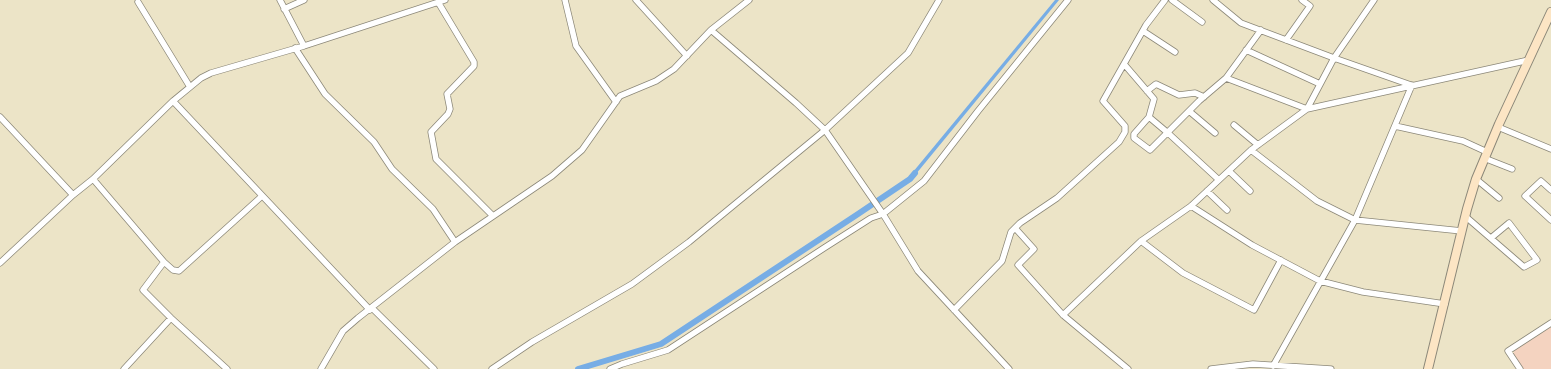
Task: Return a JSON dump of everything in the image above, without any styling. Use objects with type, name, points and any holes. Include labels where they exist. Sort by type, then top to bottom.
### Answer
[{"type":"street","points":[[280,0],[304,46]]},
{"type":"street","points":[[284,9],[304,0]]},
{"type":"street","points":[[0,263],[93,178],[173,100],[201,78],[211,73],[304,46],[445,0]]},
{"type":"street","points":[[566,0],[576,46],[616,102]]},
{"type":"street","points":[[636,0],[686,56]]},
{"type":"street","points":[[321,369],[343,331],[455,242],[552,176],[572,160],[582,150],[624,93],[656,81],[674,69],[711,30],[749,0]]},
{"type":"street","points":[[492,369],[532,342],[632,284],[689,242],[825,130],[908,53],[939,0]]},
{"type":"street","points":[[610,369],[668,350],[871,218],[883,214],[924,181],[978,111],[1068,0]]},
{"type":"street","points":[[954,310],[1002,261],[1011,232],[1020,223],[1057,198],[1119,142],[1125,132],[1125,126],[1103,101],[1143,31],[1165,0]]},
{"type":"street","points":[[1172,0],[1202,22]]},
{"type":"street","points":[[1213,0],[1241,23],[1412,86]]},
{"type":"street","points":[[1286,40],[1310,6],[1302,0]]},
{"type":"street","points":[[1307,109],[1334,58],[1373,0]]},
{"type":"street","points":[[138,2],[190,87]]},
{"type":"street","points":[[438,2],[474,62],[474,66],[447,94],[450,110],[431,132],[436,159],[493,216]]},
{"type":"street","points":[[1428,369],[1476,179],[1498,126],[1551,12]]},
{"type":"street","points":[[711,30],[825,130],[883,214],[918,271],[1008,369]]},
{"type":"street","points":[[1124,64],[1154,99],[1149,117],[1134,134],[1134,138],[1150,150],[1189,111],[1226,78],[1261,30]]},
{"type":"street","points":[[1143,31],[1174,52]]},
{"type":"street","points":[[295,48],[325,94],[374,142],[392,170],[433,209],[455,242]]},
{"type":"street","points":[[1246,50],[1320,84]]},
{"type":"street","points":[[1063,315],[1141,241],[1191,206],[1251,150],[1307,109],[1529,60]]},
{"type":"street","points":[[1226,78],[1307,109]]},
{"type":"street","points":[[1147,91],[1156,84],[1179,95],[1195,93],[1204,97]]},
{"type":"street","points":[[1273,366],[1355,220],[1412,86]]},
{"type":"street","points":[[173,100],[262,196],[371,309],[434,369]]},
{"type":"street","points":[[1189,111],[1215,132]]},
{"type":"street","points":[[0,117],[73,195]]},
{"type":"street","points":[[1149,117],[1219,180]]},
{"type":"street","points":[[1234,125],[1258,145]]},
{"type":"street","points":[[1395,126],[1463,141],[1512,169]]},
{"type":"street","points":[[1498,126],[1551,149]]},
{"type":"street","points":[[1251,150],[1317,201],[1355,220],[1462,231]]},
{"type":"street","points":[[1229,171],[1250,191]]},
{"type":"street","points":[[93,178],[164,262],[173,270],[179,271],[262,196]]},
{"type":"street","points":[[1476,179],[1499,198]]},
{"type":"street","points":[[1551,190],[1541,180],[1525,196],[1551,220]]},
{"type":"street","points":[[1208,191],[1227,210]]},
{"type":"street","points":[[1191,206],[1252,244],[1320,281],[1363,292],[1445,304]]},
{"type":"street","points":[[1466,216],[1524,268],[1537,260],[1509,222],[1491,238]]},
{"type":"street","points":[[1015,228],[1034,249],[1018,265],[1063,315],[1128,369]]},
{"type":"street","points":[[1141,241],[1183,273],[1254,310],[1281,260]]},
{"type":"street","points":[[164,262],[143,290],[225,368]]},
{"type":"street","points":[[124,369],[171,318]]},
{"type":"street","points":[[1520,369],[1508,351],[1551,323]]},
{"type":"street","points":[[1211,369],[1273,366],[1331,369]]},
{"type":"shaded area","points":[[1551,327],[1551,369],[1523,369],[1513,354],[1515,350]]},
{"type":"water","points":[[1055,0],[1059,0],[911,180],[908,178]]},
{"type":"waterway","points":[[578,369],[661,344],[910,179],[915,173]]}]
